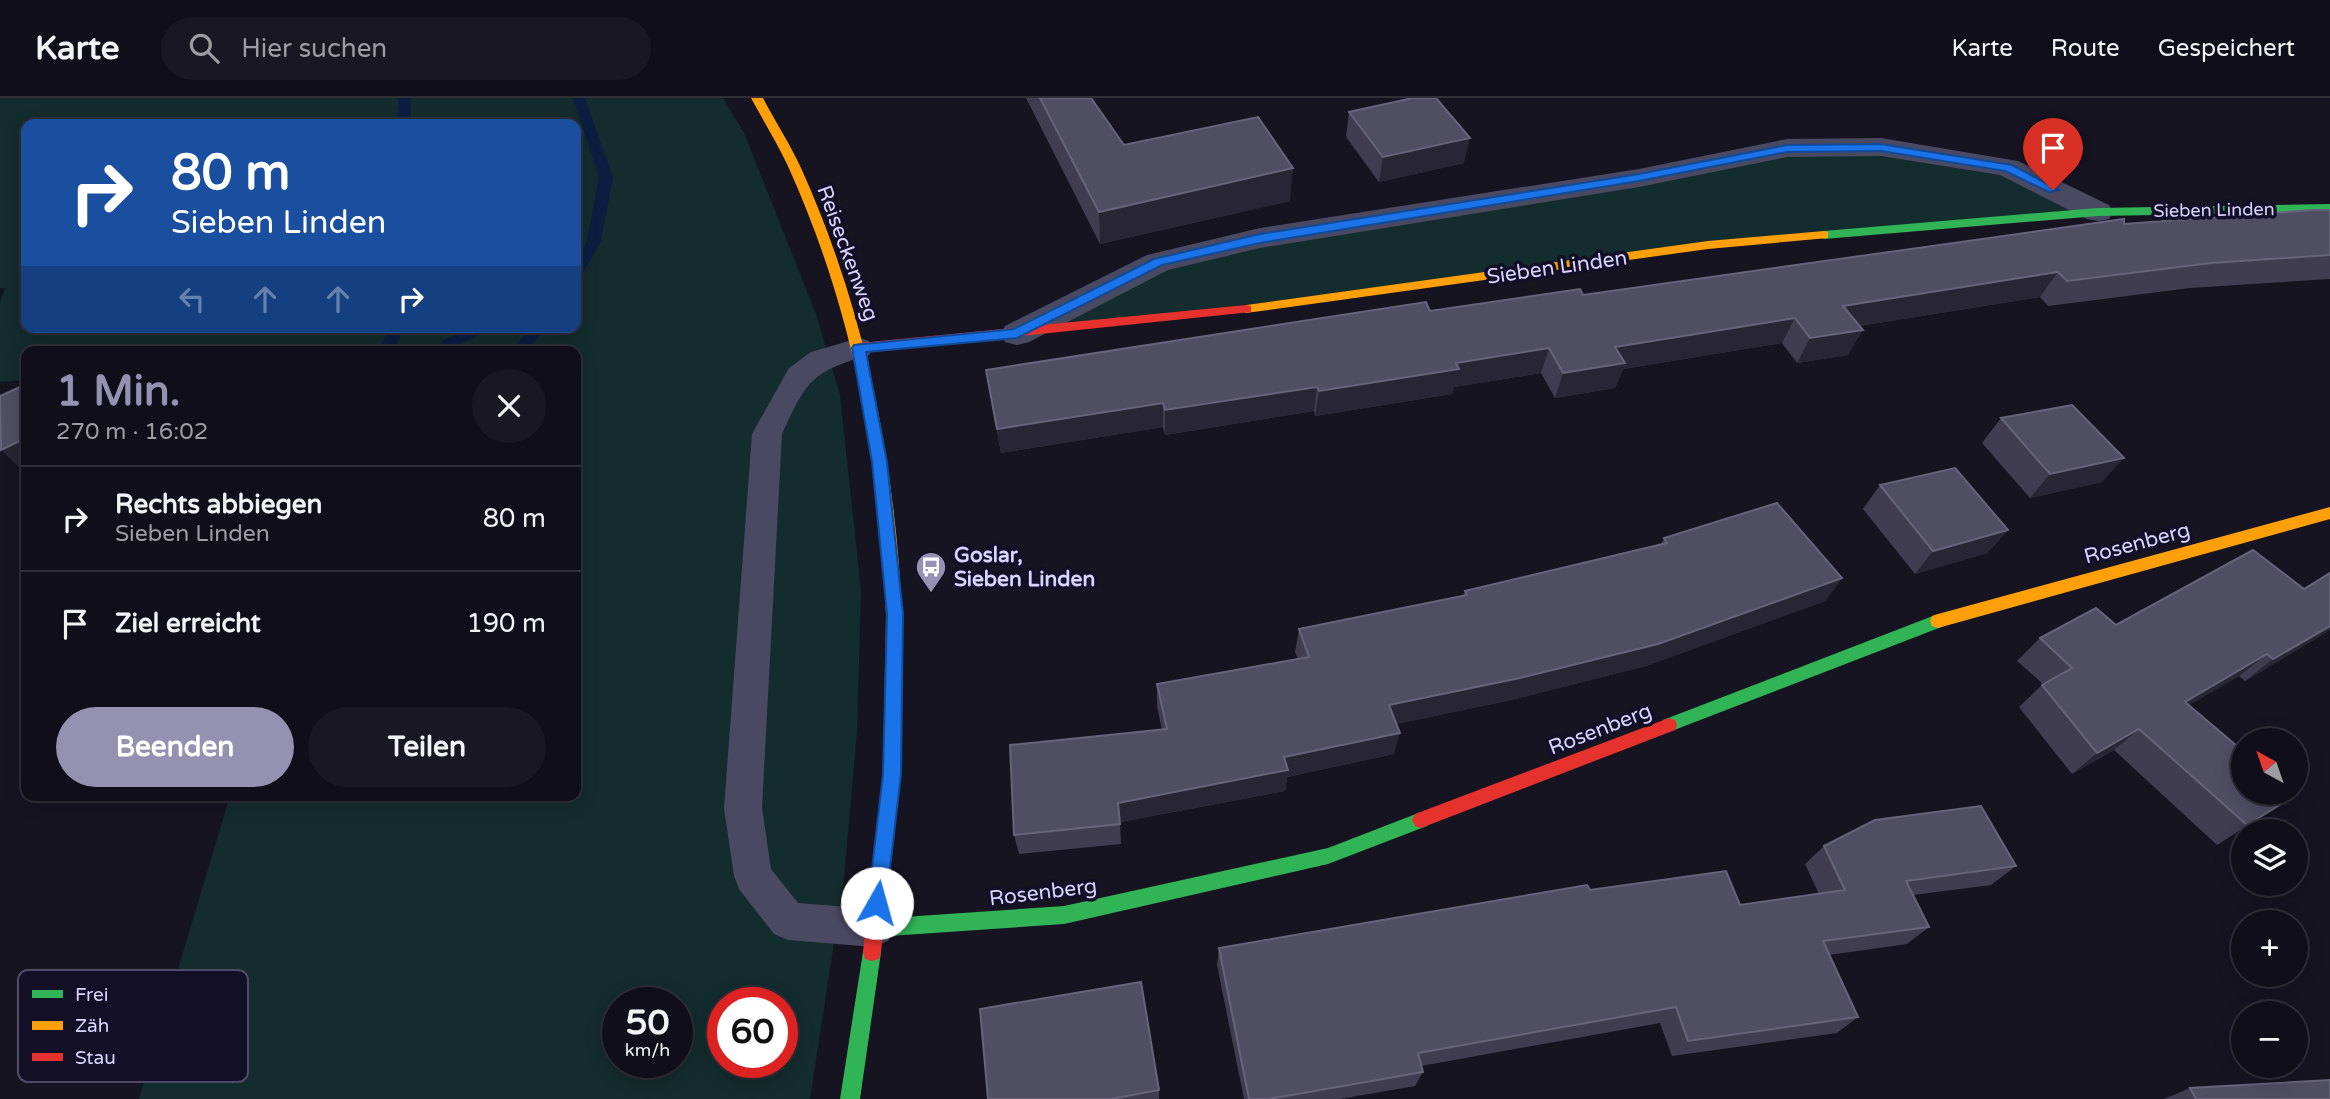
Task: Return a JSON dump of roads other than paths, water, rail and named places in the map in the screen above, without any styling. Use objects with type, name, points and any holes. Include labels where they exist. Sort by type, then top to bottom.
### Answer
[{"type":"street","name":"Reiseckenweg","points":[[757,98],[796,171],[820,231],[859,348],[880,462],[895,614],[892,774],[850,1099]]},
{"type":"street","name":"Sieben Linden","points":[[1017,334],[1158,262],[1260,239],[1639,178],[1787,148],[1881,147],[2008,167],[2098,212]]},
{"type":"street","name":"Sieben Linden","points":[[859,348],[1308,303],[1708,245],[2098,212],[2330,208]]},
{"type":"street","name":"Rosenberg","points":[[874,928],[1064,915],[1328,856],[1959,613],[2330,513]]},
{"type":"lane","points":[[859,348],[823,356],[794,377],[767,433],[743,808],[753,876],[788,921],[874,928]]},
{"type":"waterway","points":[[404,98],[405,119]]},
{"type":"waterway","points":[[579,98],[606,177],[594,241],[581,265]]},
{"type":"waterway","points":[[388,346],[394,333]]},
{"type":"waterway","points":[[448,344],[474,333]]},
{"type":"waterway","points":[[523,346],[535,333]]},
{"type":"place","name":"Goslar, Sieben Linden","points":[[931,594]]}]
